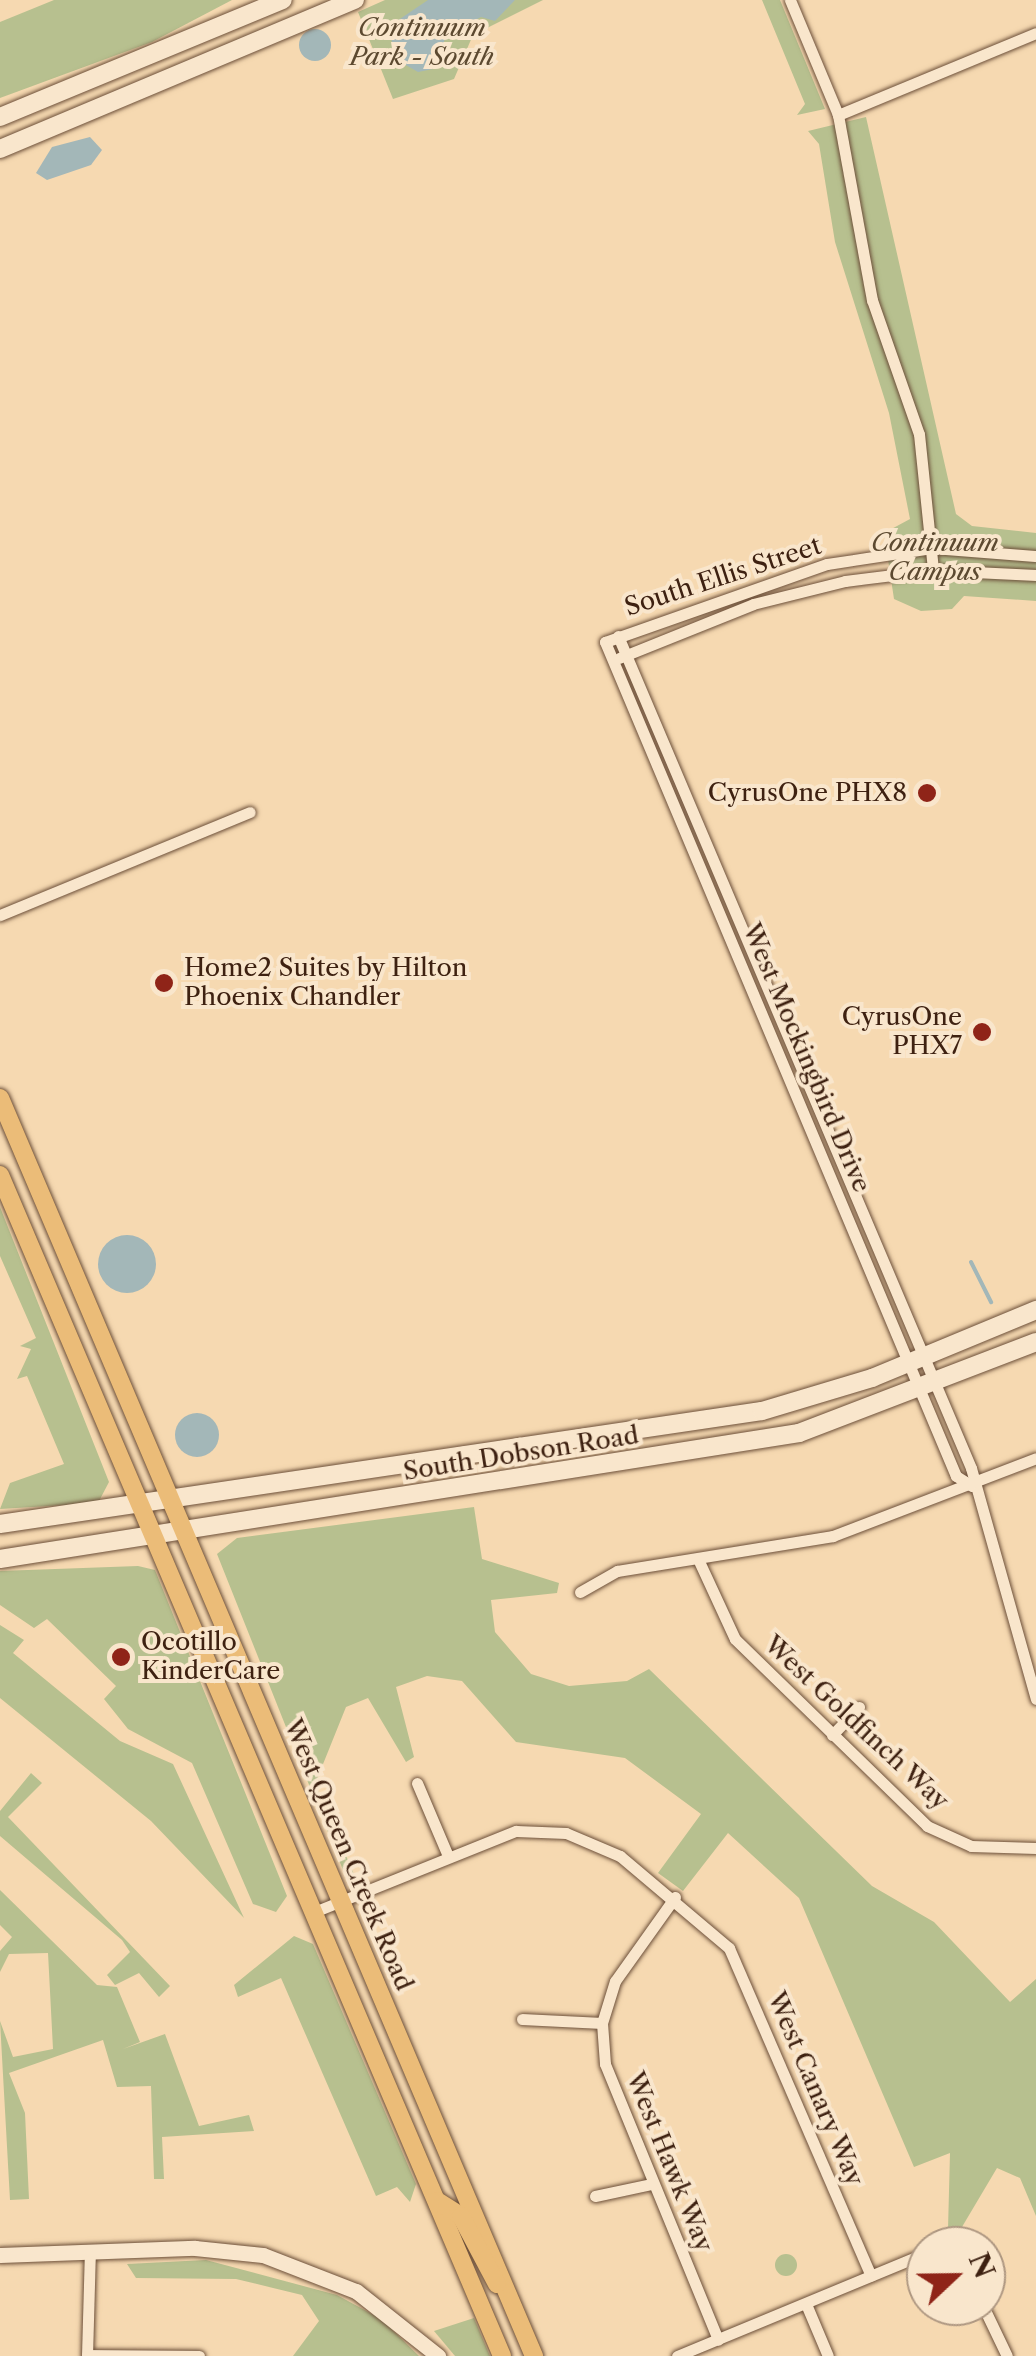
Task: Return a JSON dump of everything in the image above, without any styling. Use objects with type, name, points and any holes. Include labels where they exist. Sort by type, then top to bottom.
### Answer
[{"type":"main road","points":[[0,117],[283,0]]},
{"type":"main road","points":[[0,149],[330,5],[355,0]]},
{"type":"main road","name":"West Queen Creek Road","points":[[0,1098],[534,2356]]},
{"type":"main road","points":[[0,1175],[502,2356]]},
{"type":"main road","name":"South Dobson Road","points":[[0,1524],[762,1410],[918,1359],[1036,1310]]},
{"type":"main road","name":"South Dobson Road","points":[[0,1559],[185,1534],[768,1439],[928,1387],[1036,1342]]},
{"type":"main road","points":[[437,2202],[460,2216],[486,2274],[506,2290]]},
{"type":"street","points":[[790,0],[838,115],[872,300],[926,462],[933,570]]},
{"type":"street","points":[[838,115],[1036,33]]},
{"type":"street","name":"South Ellis Street","points":[[604,642],[778,576],[932,548],[1036,556]]},
{"type":"street","name":"South Ellis Street","points":[[612,660],[794,592],[933,570],[1036,575]]},
{"type":"street","name":"West Mockingbird Drive","points":[[618,636],[760,966],[918,1359],[956,1476],[972,1486],[1036,1698]]},
{"type":"street","name":"West Mockingbird Drive","points":[[604,642],[745,972],[918,1359]]},
{"type":"street","points":[[0,915],[250,812]]},
{"type":"street","points":[[745,972],[760,966]]},
{"type":"street","points":[[580,1592],[616,1571],[833,1536],[972,1486],[1036,1458]]},
{"type":"street","name":"West Goldfinch Way","points":[[698,1559],[735,1639],[927,1826],[970,1846],[1036,1848]]},
{"type":"street","points":[[832,1735],[859,1707]]},
{"type":"street","points":[[417,1783],[448,1856]]},
{"type":"street","name":"West Canary Way","points":[[314,1912],[516,1831],[566,1833],[596,1841],[710,1925],[741,1972],[871,2276]]},
{"type":"street","name":"West Hawk Way","points":[[675,1897],[615,1981],[602,2023],[606,2064],[651,2184],[718,2340]]},
{"type":"street","points":[[522,2018],[602,2023]]},
{"type":"street","points":[[595,2196],[651,2184]]},
{"type":"street","points":[[0,2255],[195,2248],[283,2260],[356,2291],[438,2356]]},
{"type":"street","points":[[90,2251],[87,2356],[198,2356]]},
{"type":"street","points":[[678,2356],[906,2261]]},
{"type":"street","points":[[806,2304],[828,2356]]},
{"type":"street","points":[[993,2326],[1007,2356]]},
{"type":"green space","points":[[54,0],[232,0],[152,42],[0,98],[0,22]]},
{"type":"green space","name":"Continuum Park - South","points":[[385,0],[543,0],[473,35],[454,79],[393,99],[358,12]]},
{"type":"green space","points":[[762,0],[780,0],[825,109],[797,115],[805,104]]},
{"type":"green space","name":"Continuum Campus","points":[[866,117],[956,514],[972,526],[1036,533],[1036,601],[964,596],[952,609],[921,611],[894,599],[884,533],[910,519],[889,413],[835,242],[819,144],[808,131]]},
{"type":"green space","points":[[0,1207],[109,1482],[98,1503],[0,1509],[10,1483],[64,1464],[27,1376],[17,1379],[31,1349],[20,1346],[36,1338],[0,1256]]},
{"type":"green space","points":[[474,1507],[482,1559],[559,1583],[557,1593],[491,1600],[495,1632],[531,1674],[569,1686],[627,1681],[649,1669],[872,1886],[934,1922],[1010,2002],[1036,1979],[1036,2216],[1020,2178],[997,2168],[963,2226],[948,2226],[950,2153],[914,2167],[799,1898],[728,1833],[683,1891],[658,1873],[701,1814],[625,1758],[516,1742],[462,1681],[427,1676],[396,1687],[414,1757],[406,1762],[368,1698],[346,1707],[315,1784],[357,1881],[345,1875],[217,1554],[237,1538]]},
{"type":"green space","points":[[138,1566],[155,1570],[287,1896],[276,1912],[253,1904],[192,1763],[128,1729],[104,1699],[116,1686],[47,1619],[34,1628],[0,1605],[0,1571]]},
{"type":"green space","points":[[0,1625],[24,1640],[13,1653],[120,1741],[173,1764],[244,1918],[151,1821],[0,1698]]},
{"type":"green space","points":[[31,1773],[42,1783],[8,1817],[170,1986],[159,1997],[139,1973],[115,1985],[107,1975],[130,1952],[122,1940],[0,1836],[0,1811]]},
{"type":"green space","points":[[0,1890],[97,1985],[117,1987],[140,2042],[123,2049],[165,2034],[199,2126],[249,2115],[254,2131],[162,2137],[164,2179],[154,2179],[151,2086],[117,2087],[103,2040],[9,2073],[25,2113],[29,2199],[10,2200],[0,2021],[13,2057],[53,2049],[48,1953],[9,1954],[0,1972],[0,1951],[12,1937],[0,1925]]},
{"type":"green space","points":[[294,1936],[313,1944],[416,2184],[410,2202],[397,2187],[376,2196],[281,1978],[238,1997],[234,1985]]},
{"type":"green space","points":[[786,2254],[794,2257],[794,2273],[786,2276],[778,2273],[775,2265],[778,2257]]},
{"type":"green space","points":[[206,2260],[337,2295],[381,2319],[419,2356],[293,2356],[319,2321],[302,2295],[236,2279],[136,2278],[127,2264]]},
{"type":"green space","points":[[474,2318],[490,2356],[455,2356],[434,2331]]},
{"type":"shaded area","points":[[428,0],[515,0],[495,21],[481,17],[447,34],[433,69],[418,72],[397,60],[388,27]]},
{"type":"shaded area","points":[[315,29],[326,34],[331,45],[326,56],[315,61],[304,56],[299,45],[304,34]]},
{"type":"shaded area","points":[[90,137],[102,150],[91,165],[47,180],[36,173],[52,147]]},
{"type":"shaded area","points":[[127,1235],[147,1244],[156,1264],[147,1284],[127,1293],[107,1284],[98,1264],[107,1244]]},
{"type":"shaded area","points":[[197,1413],[213,1419],[219,1435],[213,1451],[197,1457],[181,1451],[175,1435],[181,1419]]},
{"type":"waterway","points":[[971,1262],[991,1302]]},
{"type":"place","name":"CyrusOne PHX8","points":[[927,793]]},
{"type":"place","name":"Home2 Suites by Hilton Phoenix Chandler","points":[[164,983]]},
{"type":"place","name":"CyrusOne PHX7","points":[[982,1032]]},
{"type":"place","name":"Ocotillo KinderCare","points":[[121,1657]]}]
